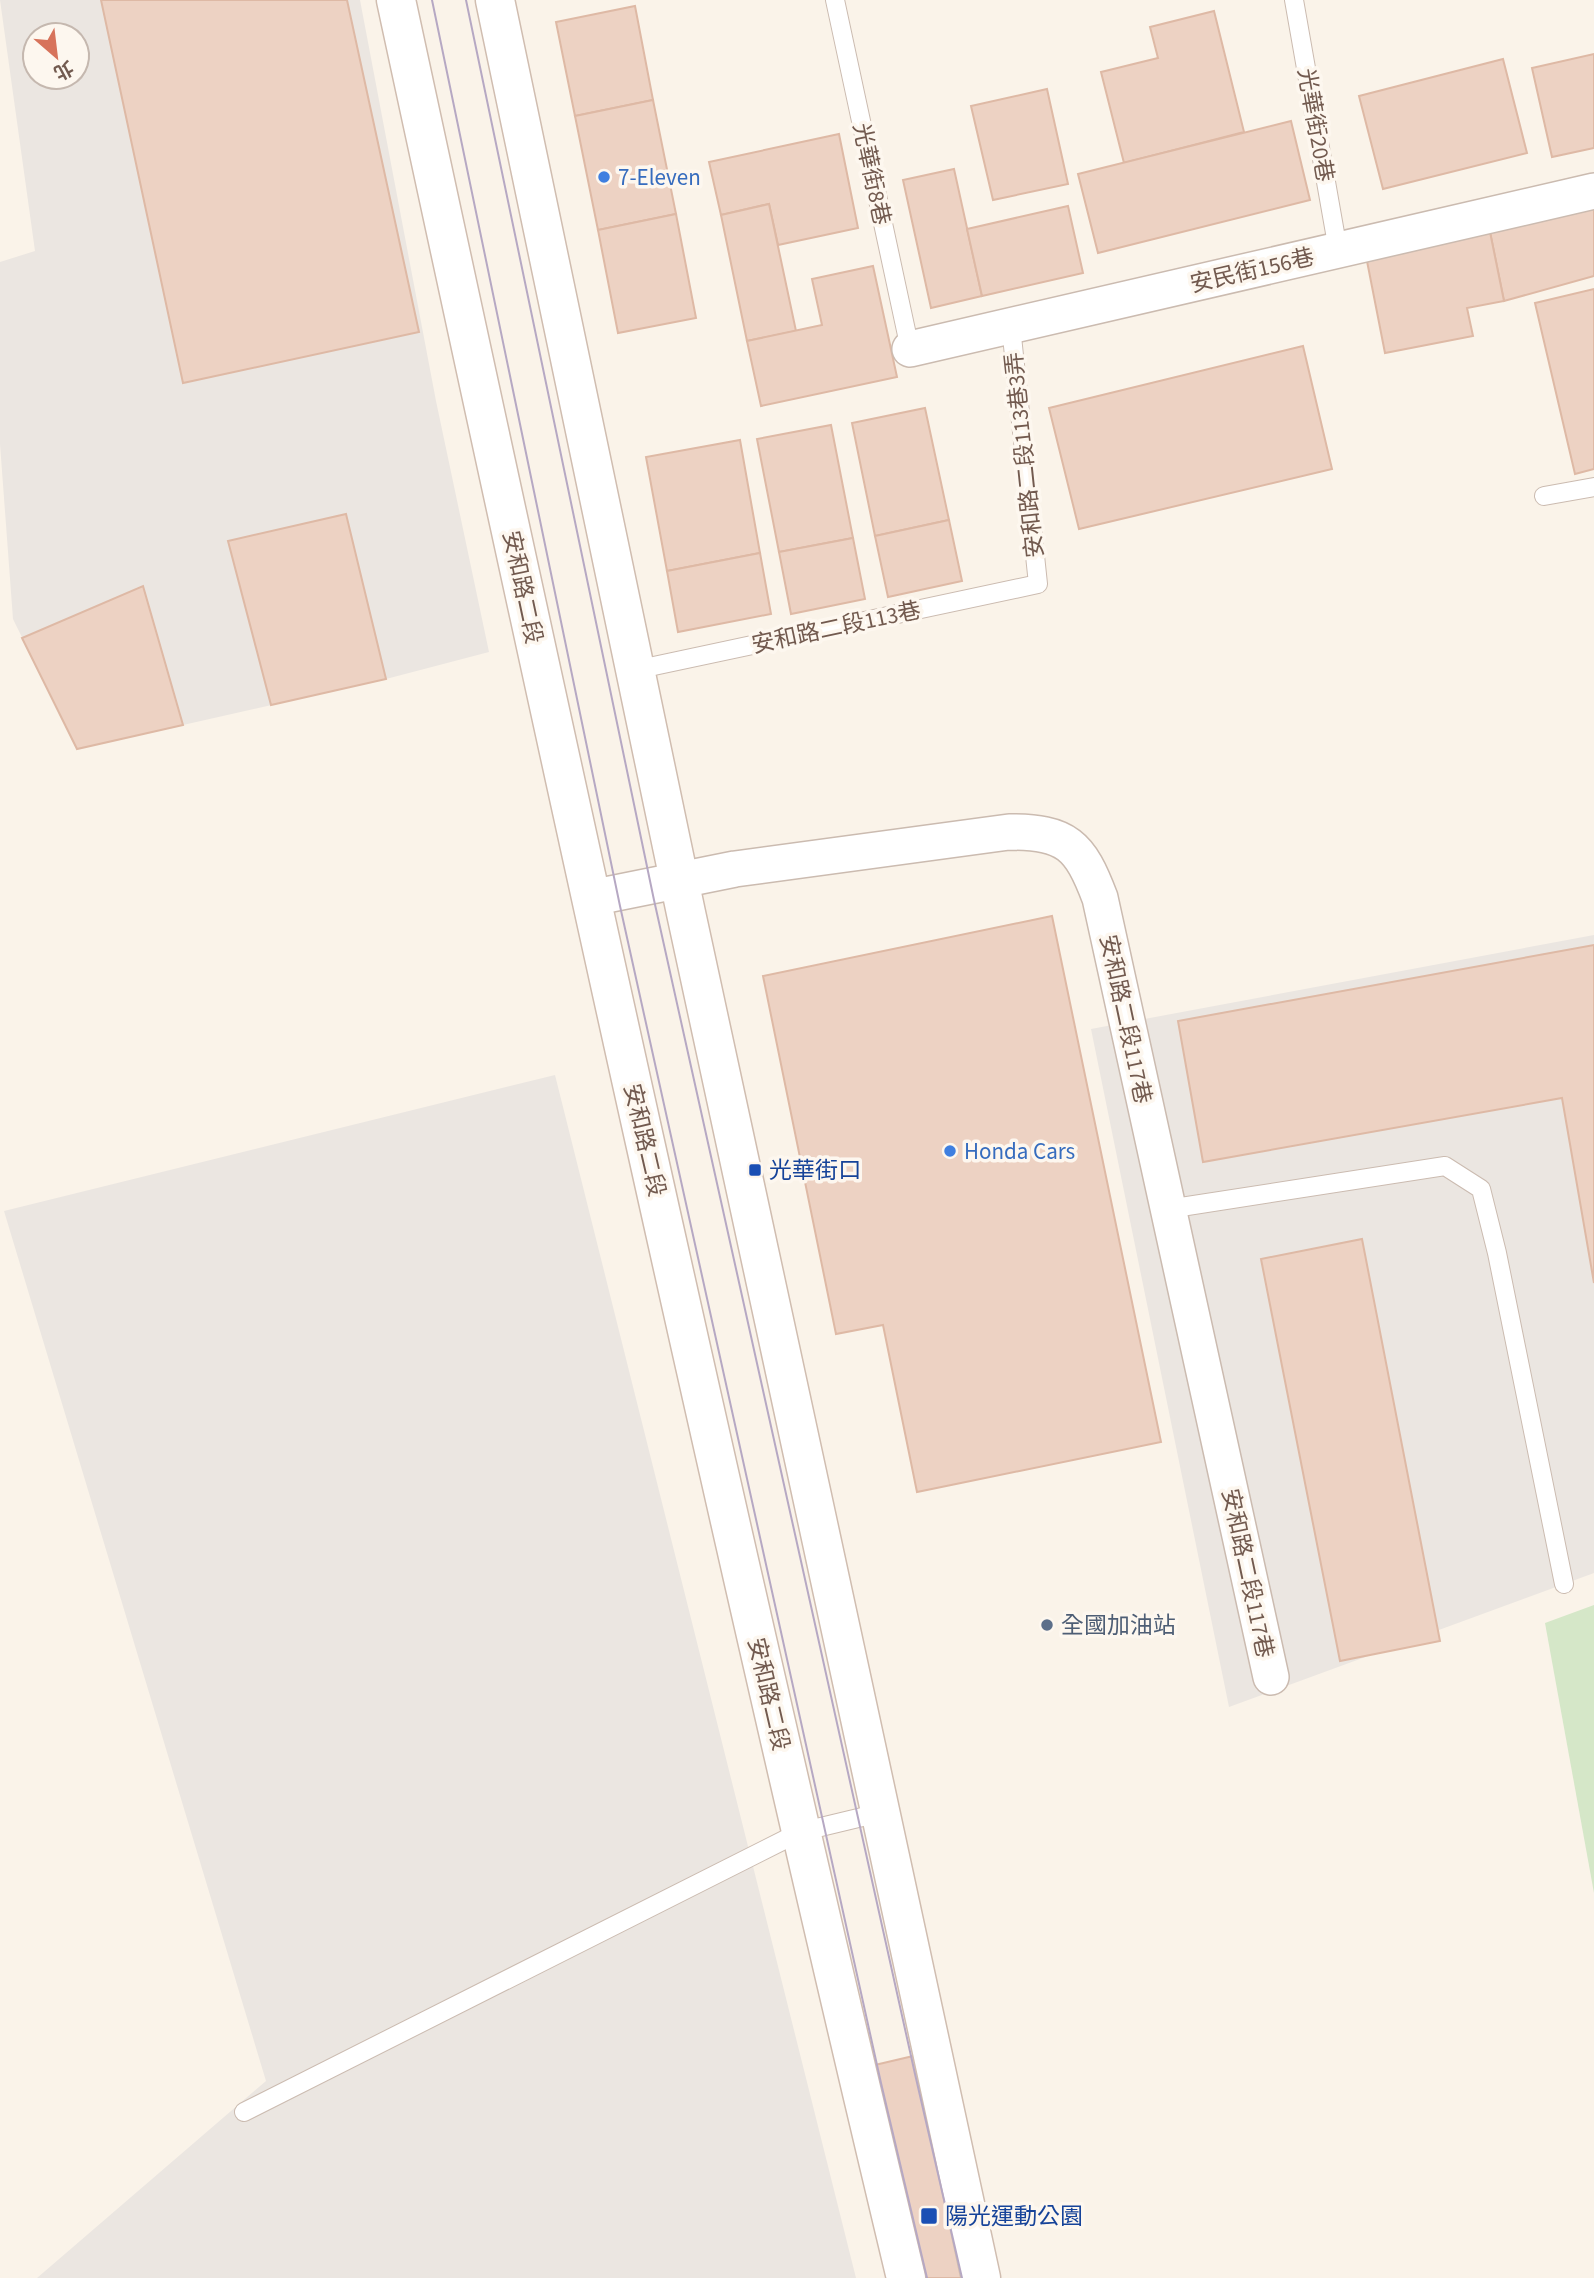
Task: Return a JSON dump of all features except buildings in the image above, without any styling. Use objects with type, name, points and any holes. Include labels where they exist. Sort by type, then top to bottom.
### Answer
[{"type":"main road","name":"安和路二段","points":[[396,0],[591,898],[800,1832],[906,2278]]},
{"type":"main road","points":[[495,0],[679,879],[981,2278]]},
{"type":"street","name":"安民街156巷","points":[[910,349],[1594,191]]},
{"type":"street","name":"安和路二段117巷","points":[[591,898],[735,869],[1009,832],[1039,832],[1068,844],[1087,865],[1100,898],[1271,1677]]},
{"type":"lane","name":"光華街8巷","points":[[835,0],[910,349]]},
{"type":"lane","name":"光華街20巷","points":[[1294,0],[1338,250]]},
{"type":"lane","name":"安和路二段113巷3弄","points":[[1011,327],[1038,584]]},
{"type":"lane","points":[[1544,496],[1594,487]]},
{"type":"lane","name":"安和路二段113巷","points":[[635,670],[1038,584]]},
{"type":"lane","points":[[1168,1209],[1446,1166],[1481,1189],[1497,1253],[1564,1584]]},
{"type":"lane","points":[[244,2112],[800,1832],[879,1813]]},
{"type":"shaded area","points":[[0,0],[360,0],[436,401],[489,652],[386,679],[77,749],[13,619],[0,444],[0,262],[35,251]]},
{"type":"shaded area","points":[[1594,935],[1594,1573],[1229,1707],[1091,1029]]},
{"type":"shaded area","points":[[555,1075],[856,2278],[37,2278],[266,2081],[4,1211]]},
{"type":"green space","points":[[1594,1605],[1594,1893],[1545,1623]]},
{"type":"tram line","points":[[432,0],[620,906],[881,2083],[927,2278]]},
{"type":"tram line","points":[[466,0],[654,900],[962,2278]]},
{"type":"place","name":"7-Eleven","points":[[604,177]]},
{"type":"place","name":"Honda Cars","points":[[950,1151]]},
{"type":"place","name":"光華街口","points":[[755,1170]]},
{"type":"place","name":"全國加油站","points":[[1047,1625]]},
{"type":"place","name":"陽光運動公園","points":[[929,2216]]}]
